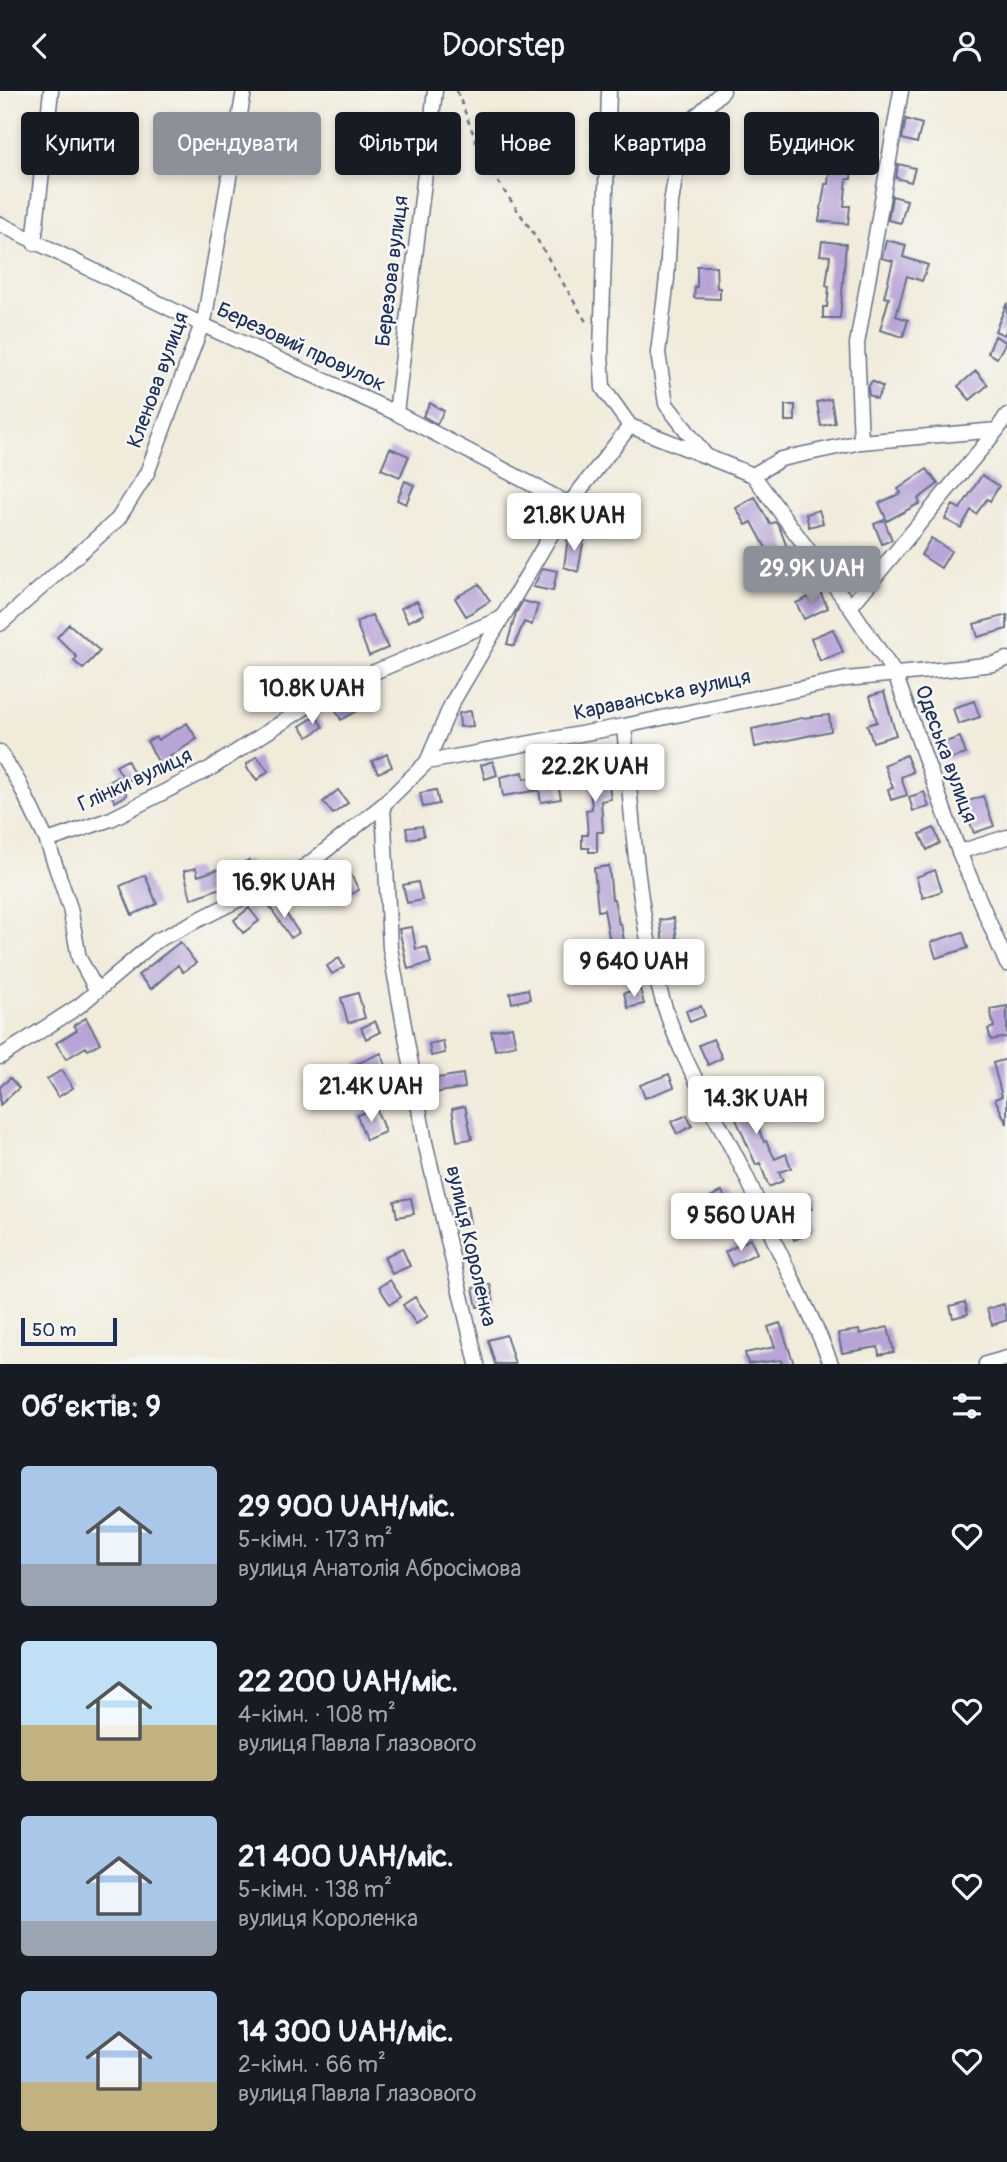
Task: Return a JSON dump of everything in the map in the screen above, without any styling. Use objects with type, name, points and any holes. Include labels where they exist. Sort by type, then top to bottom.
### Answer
[{"type":"street","points":[[34,243],[51,91]]},
{"type":"street","name":"Кленова вулиця","points":[[0,624],[118,519],[146,474],[201,324],[244,91]]},
{"type":"street","name":"Березова вулиця","points":[[396,414],[435,91]]},
{"type":"street","points":[[609,91],[601,353],[603,388],[630,426],[753,475],[780,459],[861,442],[997,430]]},
{"type":"street","points":[[707,457],[666,404],[658,353],[667,278],[671,203],[683,129],[723,91]]},
{"type":"street","points":[[861,442],[857,344],[901,91]]},
{"type":"street","name":"Березовий провулок","points":[[0,224],[201,324],[396,414],[569,504]]},
{"type":"street","points":[[850,607],[1007,415]]},
{"type":"street","points":[[0,1057],[79,1006],[156,941],[306,866],[383,805],[427,762],[452,703],[569,504],[630,426]]},
{"type":"street","name":"Одеська вулиця","points":[[753,475],[850,607],[895,674],[959,852],[1007,964]]},
{"type":"street","name":"Глінки вулиця","points":[[47,841],[111,819],[211,768],[334,689],[500,619]]},
{"type":"street","name":"Караванська вулиця","points":[[427,762],[624,726],[823,683],[982,665],[1007,659]]},
{"type":"street","points":[[624,726],[642,905],[659,990],[693,1074],[815,1322],[831,1364]]},
{"type":"street","points":[[0,752],[19,783],[47,841],[70,908],[79,958],[97,991]]},
{"type":"street","name":"вулиця Короленка","points":[[383,805],[390,948],[425,1142],[477,1364]]},
{"type":"street","points":[[959,852],[1007,837]]},
{"type":"street","points":[[986,1364],[1007,1358]]},
{"type":"path","points":[[457,91],[484,162],[539,243],[587,323],[601,353]]},
{"type":"building","points":[[906,119],[922,124],[917,143],[902,139]]},
{"type":"building","points":[[898,164],[915,168],[911,182],[896,178]]},
{"type":"building","points":[[829,175],[851,175],[851,179],[847,179],[844,206],[850,206],[848,224],[819,221],[825,184],[828,184]]},
{"type":"building","points":[[892,196],[907,200],[901,223],[888,220]]},
{"type":"building","points":[[886,240],[906,245],[903,257],[928,265],[922,281],[907,276],[896,316],[908,320],[903,337],[880,330],[889,298],[884,297],[893,261],[882,258]]},
{"type":"building","points":[[822,241],[846,244],[840,318],[823,318],[823,307],[827,307],[829,287],[826,286],[830,256],[820,255]]},
{"type":"building","points":[[697,266],[716,266],[720,299],[694,298]]},
{"type":"building","points":[[1007,303],[1007,329],[1004,335],[995,331]]},
{"type":"building","points":[[995,336],[1006,342],[997,358],[988,353]]},
{"type":"building","points":[[976,371],[988,385],[970,400],[958,386]]},
{"type":"building","points":[[872,381],[883,387],[877,399],[869,395],[868,387]]},
{"type":"building","points":[[831,399],[835,423],[821,426],[817,402]]},
{"type":"building","points":[[430,403],[444,411],[437,424],[423,416]]},
{"type":"building","points":[[785,405],[795,405],[795,421],[785,421]]},
{"type":"building","points":[[390,448],[409,456],[400,477],[381,469]]},
{"type":"building","points":[[927,469],[938,484],[918,499],[920,503],[887,521],[879,503],[901,493],[898,489]]},
{"type":"building","points":[[982,475],[999,486],[990,501],[987,499],[976,514],[971,510],[961,528],[945,519],[953,505],[960,509]]},
{"type":"building","points":[[405,481],[414,485],[406,504],[397,500]]},
{"type":"building","points":[[755,497],[770,524],[775,522],[779,526],[789,553],[769,562],[764,549],[766,548],[752,522],[746,525],[736,508]]},
{"type":"building","points":[[592,498],[612,503],[608,520],[588,515]]},
{"type":"building","points":[[819,510],[823,523],[809,527],[806,514]]},
{"type":"building","points":[[884,520],[892,540],[882,544],[874,524]]},
{"type":"building","points":[[568,537],[584,538],[578,572],[564,567]]},
{"type":"building","points":[[931,538],[951,551],[941,568],[921,555]]},
{"type":"building","points":[[853,555],[864,570],[844,583],[834,568]]},
{"type":"building","points":[[543,568],[557,571],[553,591],[533,587]]},
{"type":"building","points":[[479,584],[490,601],[466,616],[455,598]]},
{"type":"building","points":[[820,592],[828,608],[804,619],[796,603]]},
{"type":"building","points":[[417,601],[424,614],[408,622],[401,608]]},
{"type":"building","points":[[523,601],[538,605],[532,625],[524,622],[514,646],[507,644],[516,613]]},
{"type":"building","points":[[372,615],[388,648],[369,656],[356,622]]},
{"type":"building","points":[[1007,615],[1007,629],[978,637],[974,624]]},
{"type":"building","points":[[69,624],[100,651],[83,669],[74,661],[77,657],[57,637]]},
{"type":"building","points":[[833,629],[843,652],[820,661],[811,638]]},
{"type":"building","points":[[284,679],[292,693],[277,702],[269,688]]},
{"type":"building","points":[[884,692],[896,735],[873,742],[867,725],[877,722],[870,696]]},
{"type":"building","points":[[350,698],[357,711],[341,720],[334,707]]},
{"type":"building","points":[[974,701],[980,717],[958,724],[953,708]]},
{"type":"building","points":[[471,711],[473,726],[460,727],[459,713]]},
{"type":"building","points":[[829,715],[831,731],[755,747],[752,729]]},
{"type":"building","points":[[316,716],[323,727],[308,737],[300,726]]},
{"type":"building","points":[[187,723],[197,739],[169,757],[171,761],[161,767],[147,741],[156,737],[158,740]]},
{"type":"building","points":[[960,737],[966,754],[942,761],[937,745]]},
{"type":"building","points":[[387,754],[392,767],[378,773],[372,761]]},
{"type":"building","points":[[906,755],[913,772],[901,777],[907,795],[891,800],[888,789],[893,788],[884,765]]},
{"type":"building","points":[[257,756],[268,771],[257,780],[247,768],[247,764]]},
{"type":"building","points":[[600,757],[605,786],[609,785],[611,799],[601,801],[603,832],[597,832],[597,852],[589,852],[589,848],[582,848],[582,835],[588,835],[586,810],[592,809],[587,759]]},
{"type":"building","points":[[127,760],[136,777],[126,782],[116,766]]},
{"type":"building","points":[[493,761],[497,775],[485,779],[481,765]]},
{"type":"building","points":[[523,772],[524,779],[556,773],[561,799],[541,802],[539,790],[503,796],[500,777]]},
{"type":"building","points":[[117,777],[127,795],[115,802],[105,784]]},
{"type":"building","points":[[338,790],[348,803],[333,814],[323,802]]},
{"type":"building","points":[[436,790],[439,804],[423,807],[420,793]]},
{"type":"building","points":[[924,792],[929,807],[913,811],[909,797]]},
{"type":"building","points":[[983,796],[994,826],[974,833],[963,803]]},
{"type":"building","points":[[422,826],[424,836],[408,839],[406,828]]},
{"type":"building","points":[[934,828],[940,843],[927,850],[920,834]]},
{"type":"building","points":[[249,860],[255,875],[191,899],[184,871],[196,868],[198,876],[222,868],[223,871]]},
{"type":"building","points":[[609,866],[612,899],[621,924],[627,956],[638,954],[640,968],[612,973],[610,959],[613,958],[604,910],[598,911],[594,868]]},
{"type":"building","points":[[935,870],[942,891],[923,898],[916,877]]},
{"type":"building","points":[[349,871],[359,890],[343,898],[333,879]]},
{"type":"building","points":[[145,875],[157,904],[132,915],[120,886]]},
{"type":"building","points":[[418,882],[422,900],[407,903],[403,885]]},
{"type":"building","points":[[292,884],[300,897],[291,902],[283,888]]},
{"type":"building","points":[[278,901],[299,933],[291,938],[270,907]]},
{"type":"building","points":[[249,908],[259,921],[243,933],[234,920]]},
{"type":"building","points":[[674,918],[678,949],[685,948],[687,960],[663,964],[660,952],[664,952],[660,920]]},
{"type":"building","points":[[412,927],[416,949],[427,947],[431,963],[408,969],[399,929]]},
{"type":"building","points":[[963,932],[968,948],[936,958],[931,942]]},
{"type":"building","points":[[180,942],[196,963],[183,972],[178,965],[151,989],[138,975]]},
{"type":"building","points":[[339,958],[344,967],[332,974],[327,966]]},
{"type":"building","points":[[528,989],[530,999],[512,1003],[510,993]]},
{"type":"building","points":[[640,989],[644,1004],[628,1008],[624,993]]},
{"type":"building","points":[[358,993],[365,1018],[348,1023],[341,998]]},
{"type":"building","points":[[701,1006],[705,1016],[690,1022],[686,1011]]},
{"type":"building","points":[[1007,1006],[1007,1037],[991,1040],[988,1029],[994,1027],[990,1009]]},
{"type":"building","points":[[86,1018],[100,1043],[88,1050],[86,1047],[66,1059],[56,1043],[77,1030],[74,1025]]},
{"type":"building","points":[[375,1021],[380,1032],[366,1039],[361,1028]]},
{"type":"building","points":[[512,1027],[516,1045],[495,1050],[491,1031]]},
{"type":"building","points":[[713,1039],[722,1058],[708,1065],[699,1045]]},
{"type":"building","points":[[443,1041],[445,1053],[431,1056],[429,1044]]},
{"type":"building","points":[[381,1053],[386,1066],[361,1077],[356,1064]]},
{"type":"building","points":[[1007,1059],[1007,1124],[995,1099],[1002,1096],[993,1063]]},
{"type":"building","points":[[62,1070],[73,1088],[58,1097],[47,1079]]},
{"type":"building","points":[[463,1074],[465,1088],[433,1093],[431,1079]]},
{"type":"building","points":[[669,1074],[674,1087],[645,1098],[640,1085]]},
{"type":"building","points":[[10,1078],[19,1088],[0,1105],[0,1087]]},
{"type":"building","points":[[751,1083],[757,1102],[749,1104],[764,1142],[766,1141],[775,1159],[786,1154],[791,1168],[779,1172],[783,1181],[769,1187],[760,1163],[756,1165],[733,1112],[725,1115],[720,1104],[742,1094],[740,1087]]},
{"type":"building","points":[[465,1106],[472,1139],[457,1141],[452,1109]]},
{"type":"building","points":[[376,1108],[385,1132],[366,1140],[357,1115]]},
{"type":"building","points":[[687,1115],[692,1126],[677,1134],[671,1122]]},
{"type":"building","points":[[722,1191],[729,1208],[712,1217],[703,1201]]},
{"type":"building","points":[[809,1194],[812,1209],[802,1211],[811,1233],[794,1240],[785,1215],[774,1217],[769,1202]]},
{"type":"building","points":[[411,1198],[414,1214],[397,1217],[394,1201]]},
{"type":"building","points":[[467,1206],[470,1223],[458,1225],[455,1208]]},
{"type":"building","points":[[750,1239],[757,1253],[732,1266],[725,1252]]},
{"type":"building","points":[[402,1248],[410,1266],[392,1274],[384,1257]]},
{"type":"building","points":[[390,1280],[401,1297],[390,1304],[379,1287]]},
{"type":"building","points":[[490,1284],[494,1303],[477,1307],[473,1288]]},
{"type":"building","points":[[415,1297],[428,1316],[416,1324],[403,1305]]},
{"type":"building","points":[[965,1302],[968,1314],[953,1318],[950,1306]]},
{"type":"building","points":[[1004,1304],[1007,1320],[992,1325],[987,1309]]},
{"type":"building","points":[[780,1323],[794,1364],[782,1364],[781,1360],[748,1364],[745,1353],[775,1347],[768,1327]]},
{"type":"building","points":[[888,1327],[894,1352],[879,1355],[878,1347],[842,1353],[838,1333],[859,1330],[860,1334]]},
{"type":"building","points":[[506,1335],[515,1364],[495,1364],[488,1340]]}]
